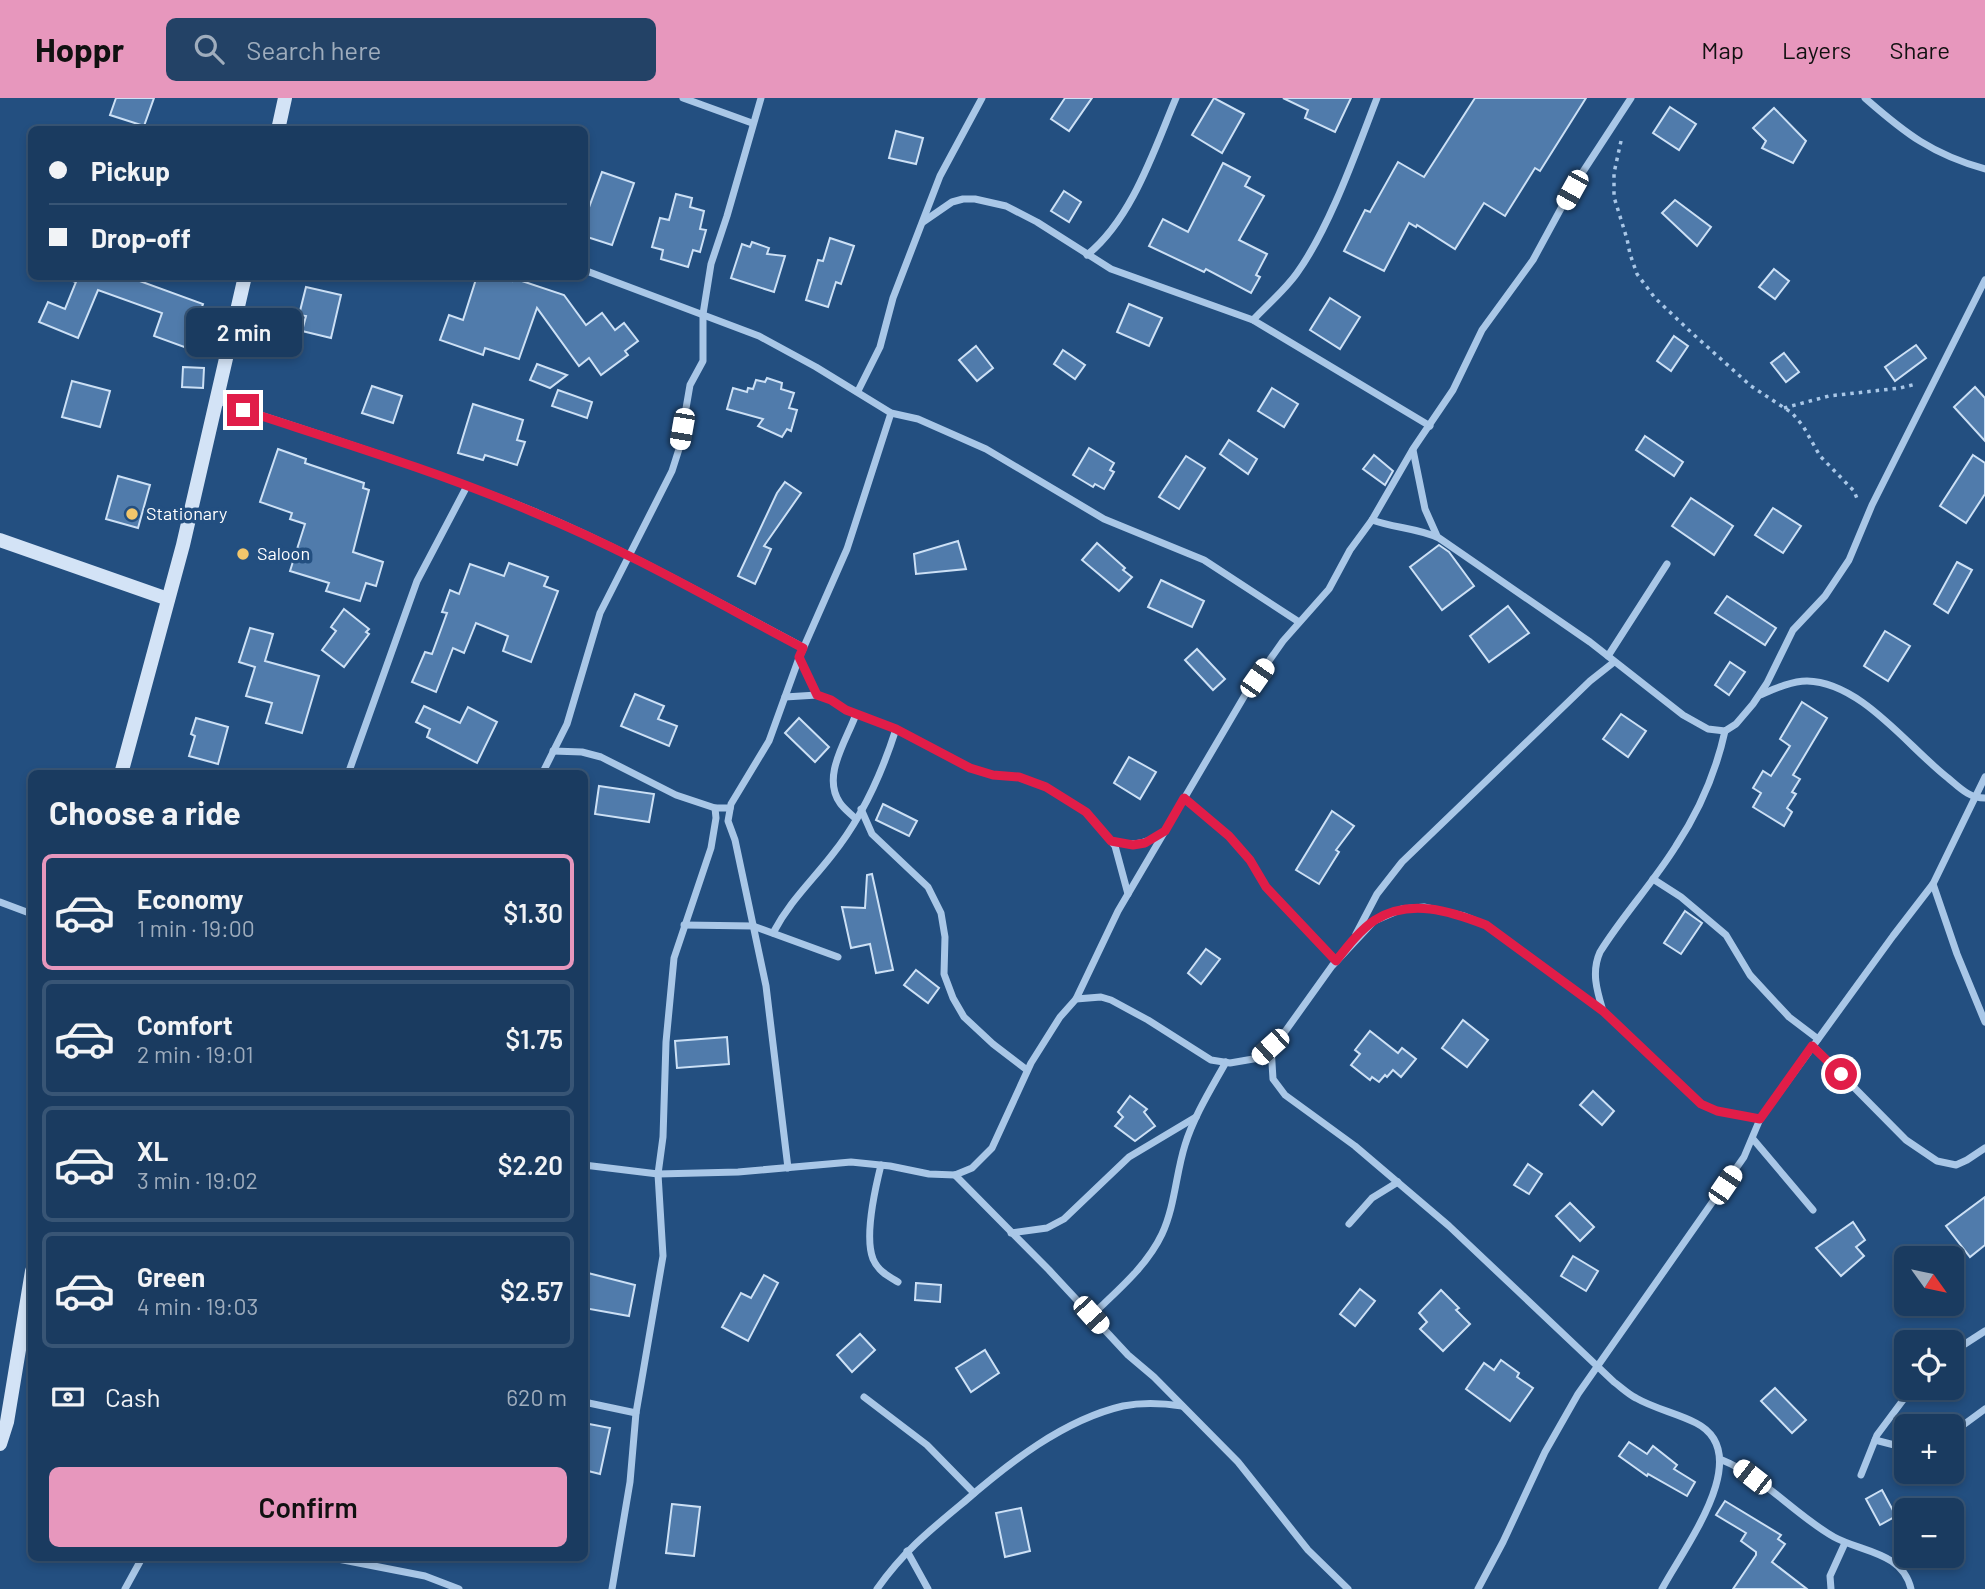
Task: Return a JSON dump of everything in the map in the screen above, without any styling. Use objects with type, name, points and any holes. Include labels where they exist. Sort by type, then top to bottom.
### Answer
[{"type":"street","points":[[279,126],[285,98]]},
{"type":"street","points":[[683,98],[752,123]]},
{"type":"street","points":[[544,770],[567,724],[600,613],[672,471],[679,449],[690,385],[703,361],[705,288],[761,98]]},
{"type":"street","points":[[858,391],[880,347],[893,298],[940,176],[982,98]]},
{"type":"street","points":[[1087,255],[1103,243],[1121,217],[1176,98]]},
{"type":"street","points":[[1253,320],[1297,274],[1313,246],[1328,218],[1377,98]]},
{"type":"street","points":[[588,1165],[658,1174],[851,1162],[929,1174],[955,1175],[972,1168],[992,1148],[1027,1070],[1045,1038],[1076,999],[1098,950],[1129,894],[1245,695],[1299,622],[1329,589],[1350,550],[1372,520],[1413,449],[1453,390],[1482,330],[1533,260],[1572,190],[1631,98]]},
{"type":"street","points":[[1865,98],[1902,130],[1929,148],[1951,159],[1985,169]]},
{"type":"street","points":[[1876,108],[1882,98]]},
{"type":"street","points":[[923,222],[952,202],[963,199],[988,202],[1021,213],[1087,255],[1131,277],[1253,320],[1430,426]]},
{"type":"street","points":[[588,271],[759,336],[858,391],[891,413],[918,419],[986,449],[1104,519],[1204,560],[1299,622]]},
{"type":"street","points":[[122,770],[218,401],[244,280]]},
{"type":"street","points":[[1372,520],[1391,527],[1429,533],[1439,538],[1611,659],[1683,715],[1708,729],[1725,731],[1745,715],[1759,695],[1787,639],[1825,596],[1849,560],[1985,280]]},
{"type":"street","points":[[218,401],[467,486],[534,512],[628,555],[803,648]]},
{"type":"street","points":[[788,1168],[773,1026],[735,840],[728,821],[730,808],[769,741],[799,657],[820,615],[847,549],[891,413]]},
{"type":"street","points":[[1413,449],[1425,509],[1439,538]]},
{"type":"street","points":[[349,770],[416,581],[467,486]]},
{"type":"street","points":[[0,540],[168,598]]},
{"type":"street","points":[[1352,942],[1377,894],[1402,862],[1611,659],[1667,565]]},
{"type":"street","points":[[799,657],[817,695]]},
{"type":"street","points":[[1759,695],[1805,681],[1836,687],[1863,703],[1973,798],[1985,798]]},
{"type":"street","points":[[785,697],[817,695],[896,729],[970,768],[993,775],[1019,777],[1046,787],[1086,812],[1111,841],[1123,868],[1129,894]]},
{"type":"street","points":[[856,714],[836,764],[833,781],[840,803],[856,819]]},
{"type":"street","points":[[774,933],[786,909],[834,853],[856,819],[884,765],[896,729]]},
{"type":"street","points":[[1603,1011],[1596,986],[1597,959],[1611,934],[1677,846],[1696,813],[1713,773],[1725,731]]},
{"type":"street","points":[[553,751],[582,752],[601,757],[666,790],[715,808],[730,808]]},
{"type":"street","points":[[1478,1589],[1545,1452],[1597,1364],[1744,1157],[1760,1119],[1933,884],[1985,777]]},
{"type":"street","points":[[1184,798],[1229,836],[1250,860],[1266,887],[1336,961]]},
{"type":"street","points":[[612,1589],[630,1482],[636,1413],[663,1256],[658,1174],[663,1137],[666,1042],[674,958],[711,848],[715,808]]},
{"type":"street","points":[[861,809],[873,834],[928,887],[941,913],[945,937],[944,974],[964,1017],[1027,1070]]},
{"type":"street","points":[[1111,841],[1133,845],[1145,843],[1165,831]]},
{"type":"street","points":[[1653,879],[1689,903],[1726,935],[1750,975],[1789,1017],[1818,1039]]},
{"type":"street","points":[[1933,884],[1957,954],[1985,1022]]},
{"type":"street","points":[[0,902],[28,912]]},
{"type":"street","points":[[1076,999],[1101,997],[1111,1000],[1211,1060],[1243,1062],[1259,1058],[1279,1040],[1336,961],[1374,921],[1402,909],[1424,907],[1464,916],[1486,925],[1603,1011],[1701,1104],[1717,1111],[1760,1119]]},
{"type":"street","points":[[684,925],[753,926],[838,957]]},
{"type":"street","points":[[1812,1046],[1906,1139],[1937,1161],[1956,1165],[1985,1148]]},
{"type":"street","points":[[1270,1047],[1273,1079],[1285,1096],[1355,1146],[1398,1182],[1488,1262],[1614,1382],[1634,1397],[1696,1423],[1710,1432],[1716,1440],[1722,1460],[1709,1504],[1662,1589]]},
{"type":"street","points":[[1091,1315],[1132,1276],[1162,1233],[1185,1146],[1197,1116],[1226,1062]]},
{"type":"street","points":[[1012,1233],[1047,1228],[1065,1219],[1129,1157],[1197,1116]]},
{"type":"street","points":[[1753,1139],[1813,1210]]},
{"type":"street","points":[[881,1165],[871,1225],[871,1247],[873,1260],[880,1271],[898,1282]]},
{"type":"street","points":[[955,1175],[1128,1355],[1183,1406],[1237,1462],[1308,1550],[1348,1589]]},
{"type":"street","points":[[1349,1224],[1373,1198],[1398,1182]]},
{"type":"street","points":[[0,1444],[7,1422],[28,1295]]},
{"type":"street","points":[[1964,1345],[1985,1331]]},
{"type":"street","points":[[864,1397],[927,1445],[974,1493]]},
{"type":"street","points":[[1861,1475],[1875,1440],[1902,1400]]},
{"type":"street","points":[[877,1589],[907,1551],[938,1521],[1021,1456],[1063,1430],[1123,1406],[1154,1402],[1183,1406]]},
{"type":"street","points":[[588,1403],[636,1413]]},
{"type":"street","points":[[1964,1424],[1985,1409]]},
{"type":"street","points":[[1875,1440],[1894,1445]]},
{"type":"street","points":[[1722,1460],[1739,1467],[1831,1535],[1887,1558],[1907,1575],[1911,1589]]},
{"type":"street","points":[[1831,1589],[1830,1576],[1845,1542]]},
{"type":"street","points":[[907,1551],[928,1589]]},
{"type":"street","points":[[125,1589],[140,1561]]},
{"type":"street","points":[[348,1561],[425,1576],[459,1589]]},
{"type":"path","points":[[1621,113],[1622,137],[1614,173],[1614,198],[1637,274],[1655,298],[1693,334],[1751,386],[1784,408],[1803,426],[1820,456],[1854,491],[1861,510],[1863,527]]},
{"type":"path","points":[[1784,408],[1829,396],[1900,388],[1939,372]]},
{"type":"building","points":[[116,98],[154,98],[144,126],[110,115]]},
{"type":"building","points":[[1065,98],[1092,98],[1069,131],[1051,119]]},
{"type":"building","points":[[1214,98],[1244,114],[1222,153],[1192,135]]},
{"type":"building","points":[[1283,98],[1351,98],[1335,132],[1305,118],[1308,110]]},
{"type":"building","points":[[1475,98],[1586,98],[1540,171],[1535,168],[1505,216],[1484,203],[1455,249],[1417,225],[1416,227],[1409,223],[1384,271],[1344,251],[1365,210],[1370,212],[1398,162],[1424,177]]},
{"type":"building","points":[[1670,107],[1696,124],[1679,150],[1653,133]]},
{"type":"building","points":[[1774,108],[1806,141],[1793,163],[1762,148],[1766,141],[1753,128]]},
{"type":"building","points":[[896,131],[923,138],[916,164],[889,158]]},
{"type":"building","points":[[1223,163],[1250,177],[1245,186],[1264,196],[1239,240],[1267,254],[1256,275],[1260,277],[1251,293],[1206,269],[1204,272],[1149,246],[1163,219],[1188,232]]},
{"type":"building","points":[[602,172],[634,183],[612,245],[588,237],[588,210]]},
{"type":"building","points":[[1064,191],[1081,202],[1069,222],[1051,211]]},
{"type":"building","points":[[676,194],[692,198],[690,207],[704,211],[700,229],[706,230],[700,252],[693,250],[688,267],[661,259],[663,250],[652,247],[660,218],[669,220]]},
{"type":"building","points":[[1675,200],[1711,227],[1697,246],[1662,213]]},
{"type":"building","points":[[830,238],[854,246],[841,284],[836,282],[828,307],[806,300],[818,260],[823,261]]},
{"type":"building","points":[[752,242],[769,248],[767,254],[785,256],[774,292],[731,278],[742,244],[750,247]]},
{"type":"building","points":[[1774,269],[1789,281],[1775,299],[1759,287]]},
{"type":"building","points":[[69,280],[137,280],[203,304],[187,348],[154,336],[162,313],[98,290],[78,338],[39,322],[48,302],[65,309],[76,282]]},
{"type":"building","points":[[476,280],[519,280],[564,295],[586,325],[602,313],[615,330],[624,323],[638,341],[625,351],[628,355],[601,375],[589,358],[579,366],[537,308],[519,359],[485,348],[483,355],[440,340],[449,315],[463,320]]},
{"type":"building","points":[[306,287],[341,295],[331,338],[302,331],[306,316],[299,315]]},
{"type":"building","points":[[1330,298],[1360,317],[1340,349],[1310,330]]},
{"type":"building","points":[[1129,304],[1162,318],[1149,346],[1117,332]]},
{"type":"building","points":[[1674,336],[1688,346],[1671,371],[1657,361]]},
{"type":"building","points":[[1916,345],[1926,358],[1895,381],[1885,367]]},
{"type":"building","points":[[976,346],[993,368],[977,381],[959,360]]},
{"type":"building","points":[[1063,350],[1085,365],[1075,379],[1054,364]]},
{"type":"building","points":[[1784,353],[1799,372],[1786,382],[1771,363]]},
{"type":"building","points":[[537,364],[567,375],[550,388],[530,380]]},
{"type":"building","points":[[183,367],[204,368],[203,388],[182,387]]},
{"type":"building","points":[[767,378],[782,383],[781,389],[794,393],[789,408],[797,410],[791,431],[787,429],[782,437],[758,426],[763,419],[727,409],[733,388],[747,392],[748,388],[753,389],[756,380],[765,382]]},
{"type":"building","points":[[72,381],[110,391],[100,427],[62,417]]},
{"type":"building","points":[[372,386],[402,396],[393,423],[362,413]]},
{"type":"building","points":[[1975,387],[1985,398],[1985,441],[1954,407]]},
{"type":"building","points":[[1272,388],[1298,404],[1284,427],[1258,411]]},
{"type":"building","points":[[558,390],[592,402],[587,418],[552,406]]},
{"type":"building","points":[[473,404],[523,420],[517,440],[525,442],[517,465],[485,455],[483,460],[458,453]]},
{"type":"building","points":[[1645,436],[1683,462],[1674,476],[1636,450]]},
{"type":"building","points":[[1229,440],[1257,459],[1248,474],[1220,454]]},
{"type":"building","points":[[1089,448],[1114,463],[1110,470],[1114,472],[1104,489],[1095,484],[1093,487],[1073,475]]},
{"type":"building","points":[[278,449],[306,459],[305,463],[364,483],[363,488],[369,490],[353,552],[383,562],[376,586],[366,583],[360,601],[326,591],[329,583],[290,571],[305,524],[290,519],[292,513],[260,502]]},
{"type":"building","points":[[1374,455],[1393,471],[1385,485],[1363,469]]},
{"type":"building","points":[[1973,455],[1985,463],[1985,494],[1966,523],[1940,506]]},
{"type":"building","points":[[1186,456],[1205,468],[1179,509],[1159,497]]},
{"type":"building","points":[[118,476],[150,485],[138,528],[106,519]]},
{"type":"building","points":[[785,482],[801,493],[764,546],[771,549],[755,584],[738,576],[777,493]]},
{"type":"building","points":[[1691,498],[1733,526],[1714,555],[1672,526]]},
{"type":"building","points":[[1773,508],[1801,526],[1783,553],[1755,535]]},
{"type":"building","points":[[958,541],[966,569],[916,574],[914,554]]},
{"type":"building","points":[[1097,543],[1132,577],[1119,591],[1082,560]]},
{"type":"building","points":[[1439,545],[1449,552],[1474,586],[1442,610],[1410,567]]},
{"type":"building","points":[[1957,562],[1972,570],[1948,613],[1934,604]]},
{"type":"building","points":[[509,563],[548,577],[544,586],[558,591],[531,662],[503,651],[508,636],[476,623],[464,653],[453,648],[436,692],[412,682],[425,652],[432,654],[447,613],[442,612],[450,590],[459,594],[470,564],[504,576]]},
{"type":"building","points":[[1161,580],[1204,601],[1192,627],[1148,607]]},
{"type":"building","points":[[1727,596],[1776,628],[1765,645],[1715,613]]},
{"type":"building","points":[[1508,606],[1529,633],[1489,662],[1470,636]]},
{"type":"building","points":[[344,609],[369,629],[366,632],[369,634],[344,667],[322,650],[336,631],[331,627]]},
{"type":"building","points":[[250,628],[273,634],[265,661],[319,676],[302,733],[266,723],[272,703],[246,696],[255,667],[239,662]]},
{"type":"building","points":[[1885,631],[1910,646],[1888,681],[1864,666]]},
{"type":"building","points":[[1197,649],[1225,679],[1213,690],[1185,660]]},
{"type":"building","points":[[1730,662],[1745,672],[1729,695],[1715,685]]},
{"type":"building","points":[[635,694],[664,706],[658,719],[677,726],[669,746],[621,726]]},
{"type":"building","points":[[1802,702],[1827,718],[1793,775],[1800,779],[1792,792],[1796,794],[1787,808],[1792,812],[1784,826],[1753,807],[1761,793],[1753,788],[1763,771],[1771,776],[1790,746],[1780,739]]},
{"type":"building","points":[[424,706],[460,723],[468,707],[497,722],[477,763],[427,737],[430,729],[416,722]]},
{"type":"building","points":[[1621,714],[1646,731],[1628,757],[1603,739]]},
{"type":"building","points":[[196,718],[228,727],[218,764],[189,756],[195,736],[191,734]]},
{"type":"building","points":[[799,718],[829,747],[815,762],[785,733]]},
{"type":"building","points":[[1129,757],[1156,772],[1140,799],[1114,783]]},
{"type":"building","points":[[599,786],[654,794],[649,822],[595,814]]},
{"type":"building","points":[[883,804],[917,821],[909,836],[876,820]]},
{"type":"building","points":[[1332,811],[1354,826],[1336,850],[1339,852],[1319,884],[1296,870]]},
{"type":"building","points":[[872,874],[893,970],[876,973],[870,944],[851,948],[842,907],[865,908],[867,875]]},
{"type":"building","points":[[1685,911],[1702,923],[1681,954],[1664,943]]},
{"type":"building","points":[[1206,949],[1220,959],[1201,984],[1188,973]]},
{"type":"building","points":[[916,970],[939,988],[928,1003],[904,985]]},
{"type":"building","points":[[1463,1020],[1488,1040],[1467,1067],[1442,1048]]},
{"type":"building","points":[[1370,1031],[1398,1053],[1402,1048],[1416,1059],[1401,1077],[1393,1070],[1379,1082],[1372,1077],[1370,1080],[1351,1065],[1360,1054],[1355,1050]]},
{"type":"building","points":[[727,1037],[729,1064],[677,1068],[675,1041]]},
{"type":"building","points":[[1593,1091],[1614,1111],[1602,1125],[1580,1105]]},
{"type":"building","points":[[1130,1096],[1147,1109],[1144,1112],[1155,1126],[1135,1141],[1115,1126],[1123,1117],[1118,1112]]},
{"type":"building","points":[[1528,1164],[1542,1174],[1529,1194],[1514,1185]]},
{"type":"building","points":[[1985,1197],[1985,1245],[1970,1257],[1946,1226]]},
{"type":"building","points":[[1570,1203],[1594,1227],[1580,1241],[1556,1216]]},
{"type":"building","points":[[1853,1222],[1865,1240],[1856,1247],[1864,1256],[1841,1276],[1816,1248]]},
{"type":"building","points":[[1573,1256],[1598,1271],[1586,1291],[1561,1276]]},
{"type":"building","points":[[588,1273],[635,1285],[629,1316],[588,1309]]},
{"type":"building","points":[[764,1275],[778,1283],[748,1341],[722,1327],[741,1293],[751,1298]]},
{"type":"building","points":[[916,1283],[941,1285],[940,1302],[915,1300]]},
{"type":"building","points":[[1360,1289],[1375,1301],[1355,1326],[1340,1314]]},
{"type":"building","points":[[1441,1290],[1470,1324],[1443,1351],[1420,1329],[1427,1322],[1419,1313]]},
{"type":"building","points":[[860,1334],[875,1350],[852,1372],[837,1355]]},
{"type":"building","points":[[985,1350],[999,1373],[971,1392],[956,1368]]},
{"type":"building","points":[[1501,1360],[1519,1373],[1517,1377],[1533,1388],[1510,1421],[1466,1389],[1484,1363],[1494,1370]]},
{"type":"building","points":[[1775,1388],[1806,1420],[1792,1433],[1761,1401]]},
{"type":"building","points":[[588,1424],[610,1428],[600,1474],[588,1471]]},
{"type":"building","points":[[1629,1442],[1647,1454],[1653,1446],[1677,1465],[1674,1469],[1695,1482],[1687,1496],[1648,1474],[1647,1476],[1619,1456]]},
{"type":"building","points":[[1882,1490],[1894,1517],[1880,1525],[1866,1499]]},
{"type":"building","points":[[1725,1501],[1781,1535],[1778,1539],[1785,1544],[1772,1562],[1807,1589],[1733,1589],[1756,1552],[1741,1541],[1746,1533],[1716,1515]]},
{"type":"building","points":[[672,1504],[700,1507],[694,1556],[666,1553]]},
{"type":"building","points":[[1021,1508],[1030,1551],[1005,1557],[996,1513]]},
{"type":"place","name":"Stationary","points":[[132,514]]},
{"type":"place","name":"Saloon","points":[[243,554]]},
{"type":"route","points":[[243,410],[467,486],[534,512],[628,555],[803,648],[799,657],[817,695],[846,710],[896,729],[970,768],[993,775],[1019,777],[1046,787],[1086,812],[1111,841],[1133,845],[1145,843],[1165,831],[1184,798],[1229,836],[1250,860],[1266,887],[1336,961],[1374,921],[1402,909],[1424,907],[1464,916],[1486,925],[1603,1011],[1685,1090],[1701,1104],[1717,1111],[1760,1119],[1812,1046],[1841,1074]]}]
